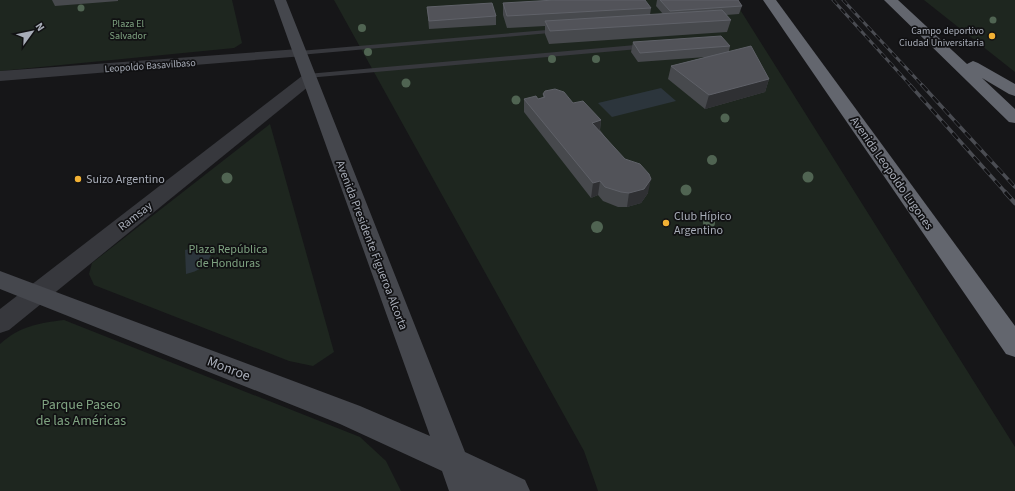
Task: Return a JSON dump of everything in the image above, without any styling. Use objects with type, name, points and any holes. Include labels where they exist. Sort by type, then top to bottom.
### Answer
[{"type":"highway","name":"Avenida Leopoldo Lugones","points":[[769,0],[1015,346]]},
{"type":"highway","points":[[890,0],[1015,118]]},
{"type":"highway","points":[[933,40],[1015,91]]},
{"type":"main road","name":"Avenida Presidente Figueroa Alcorta","points":[[280,0],[465,491]]},
{"type":"main road","name":"Monroe","points":[[0,280],[350,415],[455,462],[514,491]]},
{"type":"street","name":"Leopoldo Basavilbaso","points":[[0,76],[299,53]]},
{"type":"street","name":"Ramsay","points":[[0,323],[308,77]]},
{"type":"lane","points":[[299,53],[569,30]]},
{"type":"lane","points":[[308,77],[655,45]]},
{"type":"green space","name":"Plaza El Salvador","points":[[0,0],[232,0],[242,43],[234,48],[0,71]]},
{"type":"green space","name":"Club Hípico Argentino","points":[[334,0],[734,0],[1015,447],[1015,491],[598,491],[584,451]]},
{"type":"green space","name":"Campo deportivo Ciudad Universitaria","points":[[924,0],[1015,0],[1015,72]]},
{"type":"green space","name":"Plaza República de Honduras","points":[[270,124],[334,352],[313,366],[289,361],[94,285],[89,274],[92,263]]},
{"type":"green space","name":"Parque Paseo de las Américas","points":[[64,320],[360,437],[386,461],[401,491],[0,491],[0,344],[15,333],[30,326]]},
{"type":"shaded area","points":[[661,88],[676,101],[612,117],[598,103]]},
{"type":"shaded area","points":[[197,247],[207,248],[211,255],[201,268],[186,274],[185,250]]},
{"type":"building","points":[[555,0],[645,0],[651,8],[507,16],[503,3]]},
{"type":"building","points":[[660,0],[738,0],[742,6],[670,11]]},
{"type":"building","points":[[492,3],[496,16],[429,21],[427,7]]},
{"type":"building","points":[[722,10],[731,20],[550,31],[545,21]]},
{"type":"building","points":[[721,36],[730,46],[640,53],[633,42]]},
{"type":"building","points":[[751,46],[769,79],[709,95],[671,66]]},
{"type":"building","points":[[555,89],[564,92],[573,103],[583,101],[601,120],[592,123],[625,159],[640,164],[649,174],[651,179],[644,189],[629,193],[605,187],[600,181],[593,183],[524,99],[536,96],[538,99],[545,97],[543,94],[545,91]]},
{"type":"railway","points":[[833,0],[911,86]]},
{"type":"railway","points":[[843,0],[923,86]]},
{"type":"railway","points":[[910,85],[1006,193]]},
{"type":"railway","points":[[922,85],[1015,187]]},
{"type":"railway","points":[[1005,192],[1015,203]]},
{"type":"place","name":"Campo deportivo Ciudad Universitaria","points":[[992,36]]},
{"type":"place","name":"Suizo Argentino","points":[[78,179]]},
{"type":"place","name":"Club Hípico Argentino","points":[[666,223]]}]
